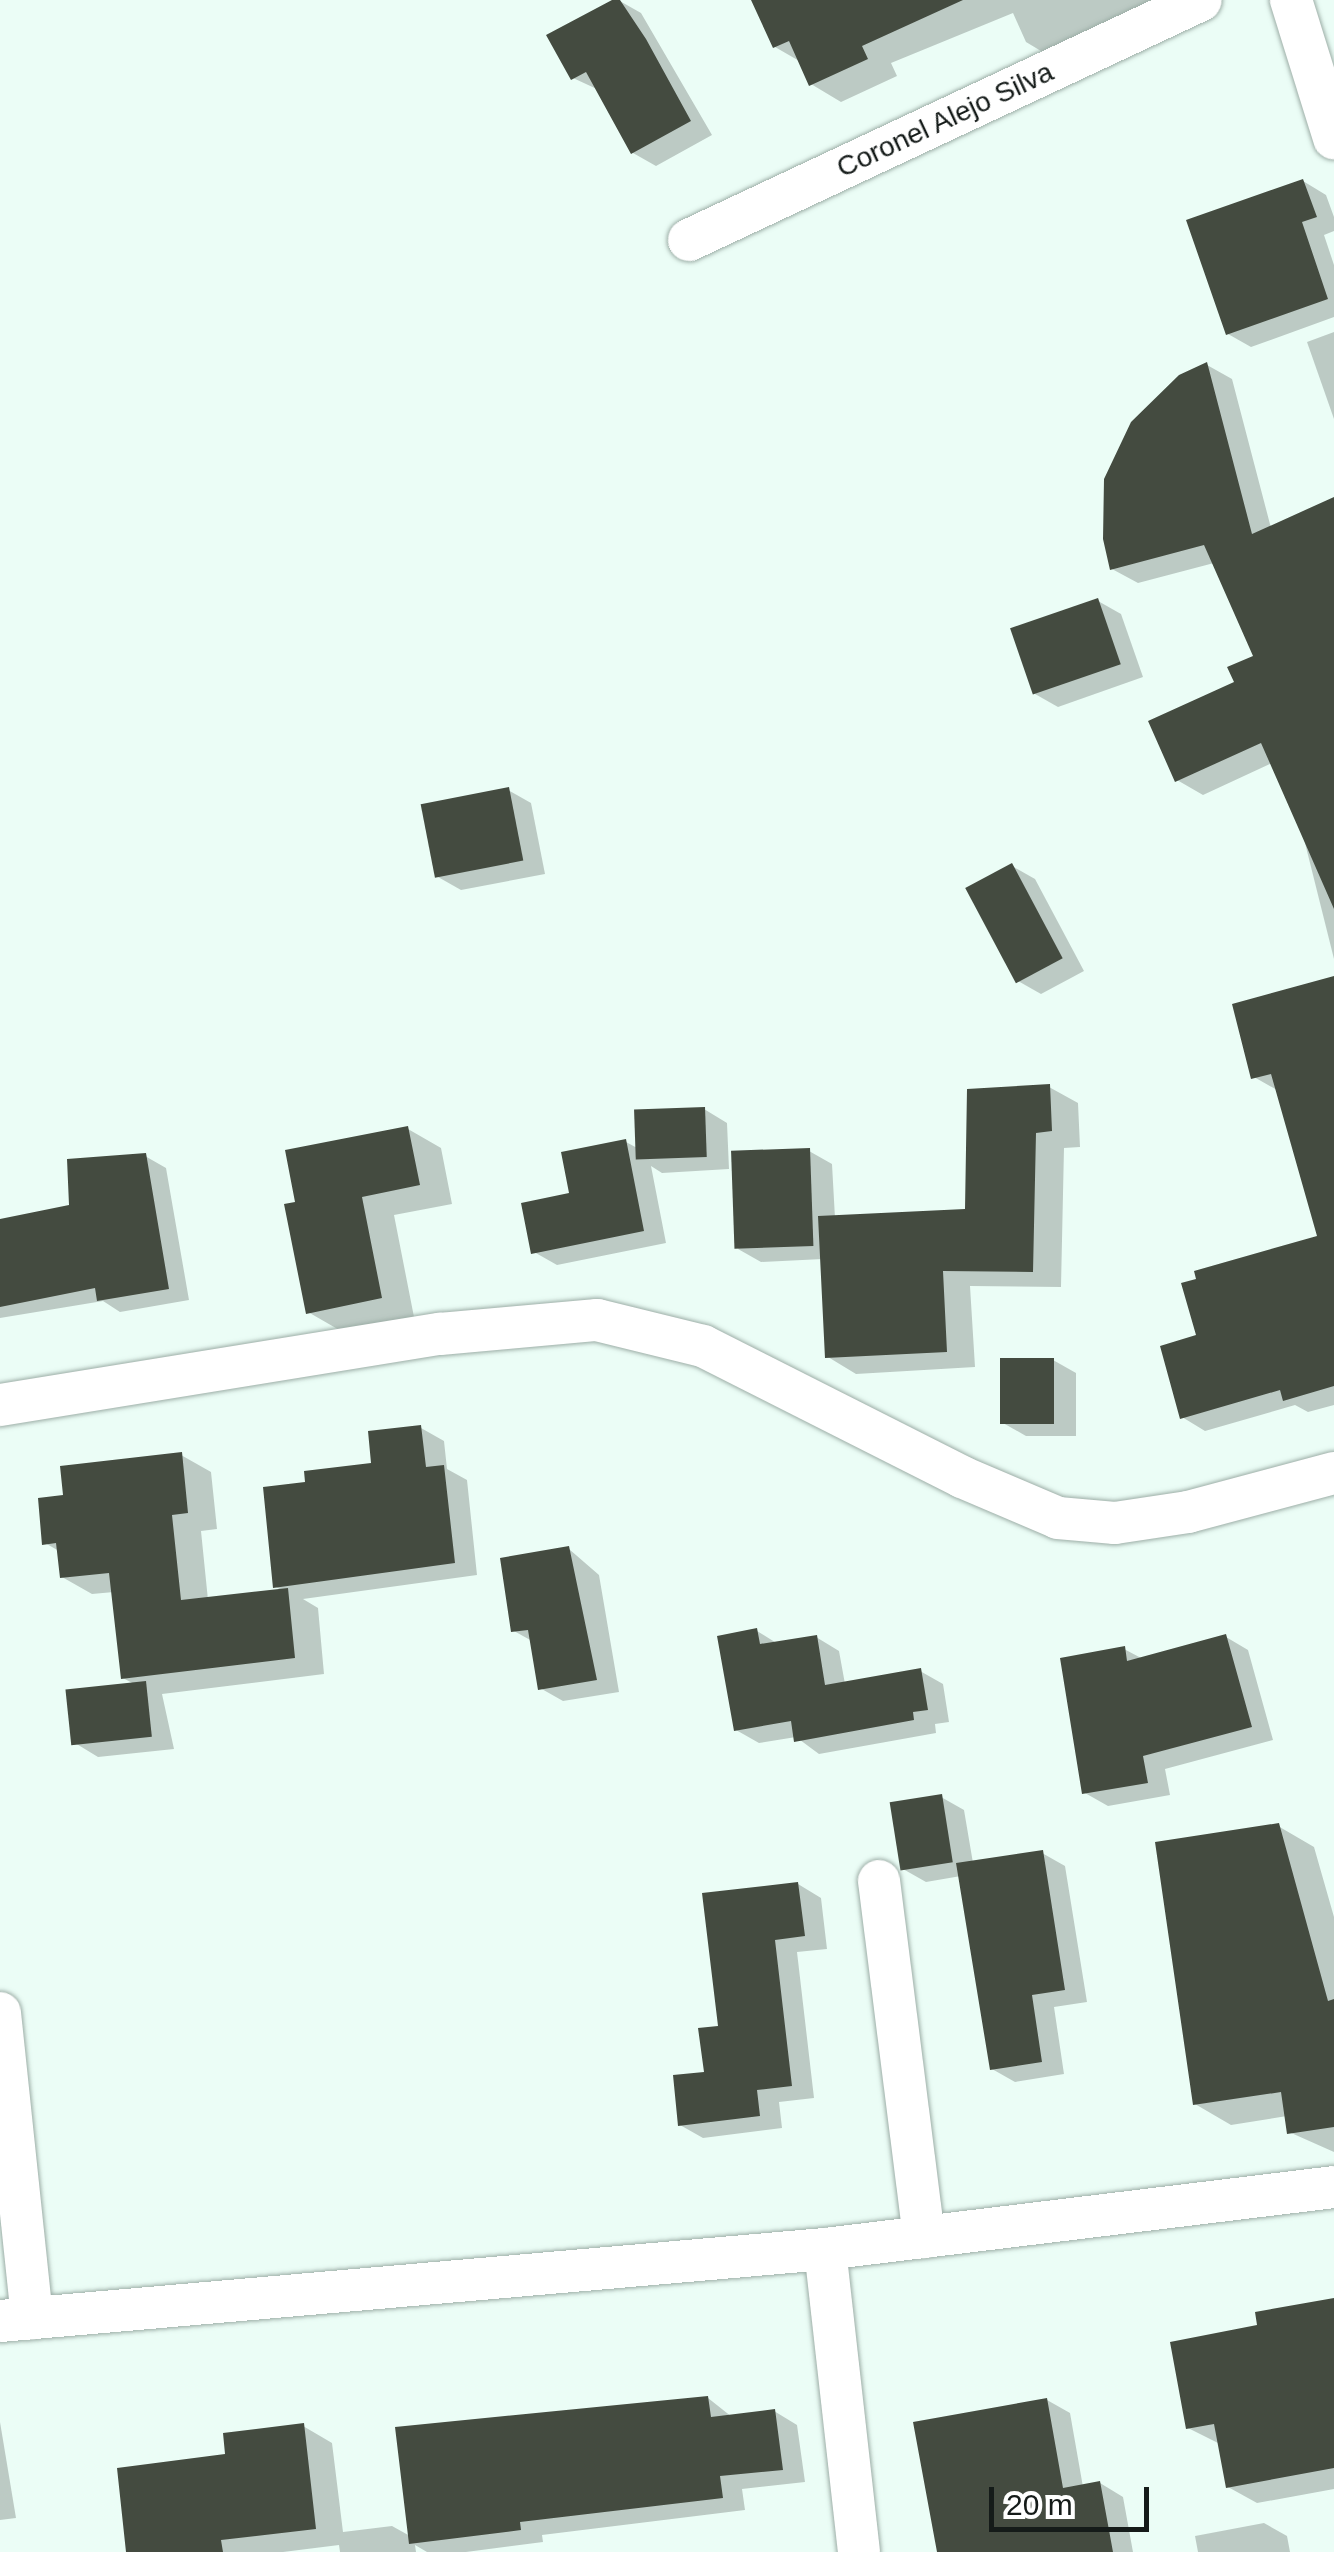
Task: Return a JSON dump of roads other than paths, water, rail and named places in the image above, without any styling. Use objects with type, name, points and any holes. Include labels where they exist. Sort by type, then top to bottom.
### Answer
[{"type":"street","name":"Coronel Alejo Silva","points":[[689,240],[1201,0]]},
{"type":"street","points":[[1291,0],[1334,138]]},
{"type":"street","points":[[0,1405],[440,1334],[598,1320],[704,1346],[962,1478],[1058,1518],[1115,1523],[1188,1512],[1334,1473]]},
{"type":"street","points":[[879,1881],[924,2237]]},
{"type":"street","points":[[0,2013],[16,2319],[825,2249],[1334,2187]]},
{"type":"street","points":[[825,2249],[859,2552]]}]
